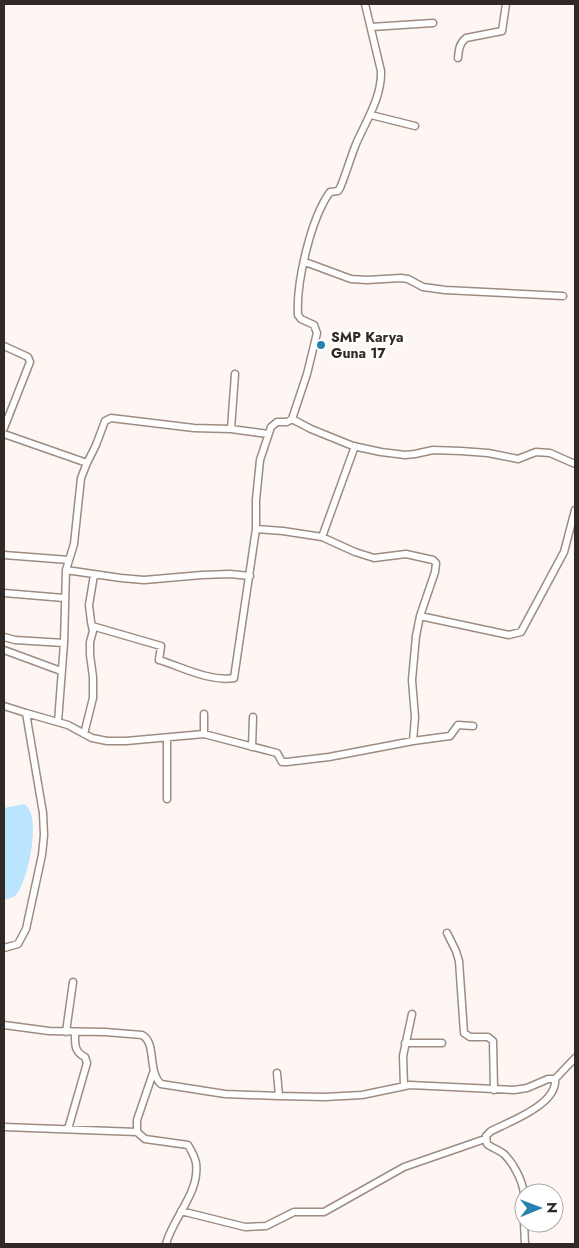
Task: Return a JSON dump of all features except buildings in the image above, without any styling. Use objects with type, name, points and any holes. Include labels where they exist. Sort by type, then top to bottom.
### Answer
[{"type":"street","points":[[92,626],[161,646],[159,660],[208,676],[234,678],[256,529],[258,475],[268,434],[273,424],[287,422],[292,419],[307,374],[317,333],[316,327],[312,323],[301,319],[298,314],[300,283],[305,262],[318,212],[330,192],[338,191],[340,188],[379,88],[381,76],[365,4]]},
{"type":"street","points":[[458,58],[459,48],[466,38],[502,31],[506,4]]},
{"type":"street","points":[[371,27],[433,23]]},
{"type":"street","points":[[370,115],[415,126]]},
{"type":"street","points":[[305,262],[352,279],[401,278],[408,279],[423,287],[445,290],[563,296]]},
{"type":"street","points":[[4,346],[28,357],[30,362],[4,428]]},
{"type":"street","points":[[231,429],[235,374]]},
{"type":"street","points":[[58,722],[64,643],[66,570],[74,544],[82,478],[104,423],[111,418],[194,428],[231,429],[268,434]]},
{"type":"street","points":[[292,419],[311,429],[354,446],[394,454],[415,454],[442,450],[488,453],[518,459],[536,452],[550,454],[575,464]]},
{"type":"street","points":[[4,434],[87,462]]},
{"type":"street","points":[[322,537],[354,446]]},
{"type":"street","points":[[420,616],[509,635],[521,632],[564,552],[575,510]]},
{"type":"street","points":[[256,529],[283,530],[322,537],[355,552],[374,558],[406,554],[433,560],[436,563],[435,572],[420,616],[413,666],[415,717],[413,741]]},
{"type":"street","points":[[4,555],[69,560]]},
{"type":"street","points":[[66,570],[144,580],[202,575],[230,574],[250,576]]},
{"type":"street","points":[[84,734],[93,698],[90,642],[93,630],[89,605],[94,575]]},
{"type":"street","points":[[4,593],[64,598]]},
{"type":"street","points":[[4,637],[14,640],[64,643]]},
{"type":"street","points":[[4,650],[61,672]]},
{"type":"street","points":[[4,706],[68,725],[84,734],[107,741],[126,742],[204,734],[277,753],[282,762],[329,757],[450,736],[458,725],[473,726]]},
{"type":"street","points":[[4,948],[18,944],[26,929],[43,844],[43,813],[26,713]]},
{"type":"street","points":[[204,714],[204,734]]},
{"type":"street","points":[[252,747],[254,717]]},
{"type":"street","points":[[167,738],[167,799]]},
{"type":"street","points":[[447,933],[459,961],[464,1032],[470,1037],[488,1037],[493,1041],[494,1090]]},
{"type":"street","points":[[66,1032],[73,982]]},
{"type":"street","points":[[404,1086],[405,1043],[412,1014]]},
{"type":"street","points":[[4,1024],[49,1032],[105,1032],[142,1035],[149,1042],[153,1074],[157,1081],[165,1086],[225,1094],[324,1097],[362,1095],[404,1086],[514,1090],[527,1088],[548,1078],[555,1079]]},
{"type":"street","points":[[68,1129],[87,1063],[85,1057],[78,1054],[76,1050],[75,1032]]},
{"type":"street","points":[[405,1043],[442,1043]]},
{"type":"street","points":[[181,1211],[245,1227],[266,1226],[294,1212],[324,1212],[404,1167],[485,1139],[491,1131],[540,1105],[551,1093],[556,1084],[555,1079],[575,1058]]},
{"type":"street","points":[[277,1072],[279,1096]]},
{"type":"street","points":[[137,1132],[137,1120],[153,1074]]},
{"type":"street","points":[[4,1127],[137,1132],[145,1139],[188,1145],[196,1163],[195,1181],[189,1198],[166,1244]]},
{"type":"street","points":[[485,1139],[487,1144],[502,1153],[509,1160],[521,1183]]},
{"type":"water","points":[[24,804],[30,810],[32,820],[33,834],[29,864],[20,889],[15,896],[4,900],[4,808]]},
{"type":"place","name":"SMP Karya Guna 17","points":[[321,345]]}]
